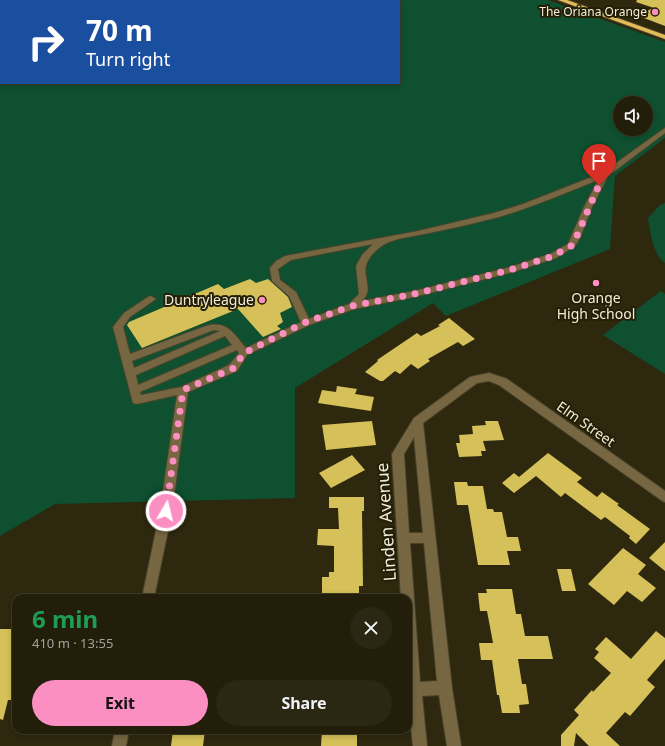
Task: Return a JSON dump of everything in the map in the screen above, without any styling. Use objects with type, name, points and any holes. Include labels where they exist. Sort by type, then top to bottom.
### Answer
[{"type":"highway","points":[[561,0],[665,37]]},
{"type":"highway","points":[[577,0],[665,30]]},
{"type":"street","points":[[306,322],[293,294],[276,281],[274,268],[288,258],[386,240],[496,215],[526,206],[605,175],[665,130]]},
{"type":"street","points":[[135,390],[306,322],[352,306],[414,294],[488,276],[553,256],[571,246],[576,238],[588,207],[605,175]]},
{"type":"street","points":[[352,306],[363,295],[364,280],[360,268],[362,263],[380,244],[386,240]]},
{"type":"street","points":[[151,299],[127,315],[118,328],[137,400],[183,390],[234,368],[241,349]]},
{"type":"street","points":[[127,360],[217,326],[222,328],[241,349]]},
{"type":"street","points":[[131,373],[226,332]]},
{"type":"street","name":"Linden Avenue","points":[[407,594],[398,454],[418,421],[474,380],[489,377]]},
{"type":"street","name":"Elm Street","points":[[489,377],[503,382],[665,497]]},
{"type":"street","points":[[149,594],[166,511],[183,390]]},
{"type":"street","points":[[418,421],[445,688],[454,746]]},
{"type":"street","points":[[404,538],[431,538]]},
{"type":"street","points":[[412,689],[445,688]]},
{"type":"street","name":"Linden Avenue","points":[[412,695],[420,746]]},
{"type":"street","points":[[119,746],[121,734]]},
{"type":"green space","points":[[400,0],[548,0],[665,42],[665,138],[615,176],[610,249],[446,316],[433,303],[295,388],[295,498],[55,504],[0,536],[0,84],[400,84]]},
{"type":"green space","points":[[665,203],[665,263],[655,249],[648,218],[660,205]]},
{"type":"green space","points":[[661,291],[665,294],[665,374],[603,335]]},
{"type":"building","name":"The Oriana Orange","points":[[637,0],[665,0],[665,26],[636,15],[654,8],[636,2]]},
{"type":"building","points":[[250,279],[256,283],[268,279],[288,297],[292,307],[280,313],[283,322],[277,326],[281,329],[263,337],[238,309],[142,348],[127,325],[129,322],[218,284],[224,289]]},
{"type":"building","points":[[449,318],[475,339],[463,346],[458,342],[428,359],[430,361],[418,369],[411,364],[400,374],[395,371],[383,381],[380,381],[365,372],[378,361],[377,360],[417,333],[421,336],[440,326],[438,325]]},
{"type":"building","points":[[337,386],[357,389],[355,394],[374,397],[371,411],[318,403],[322,390],[336,392]]},
{"type":"building","points":[[372,421],[376,445],[326,450],[322,425]]},
{"type":"building","points":[[485,421],[498,421],[504,440],[483,441],[486,451],[481,451],[482,456],[459,457],[456,443],[460,443],[459,435],[473,434],[472,426],[486,425]]},
{"type":"building","points":[[548,453],[582,478],[577,482],[597,497],[602,492],[650,529],[636,544],[629,538],[630,536],[605,517],[601,520],[565,493],[561,497],[536,476],[514,493],[502,483],[514,473],[519,477]]},
{"type":"building","points":[[352,455],[365,470],[331,488],[319,473]]},
{"type":"building","points":[[454,482],[467,482],[468,486],[483,486],[487,509],[493,509],[494,512],[502,512],[507,537],[518,537],[521,551],[507,551],[510,565],[478,565],[468,505],[457,505]]},
{"type":"building","points":[[329,497],[364,497],[364,511],[362,511],[363,586],[359,586],[359,594],[322,594],[322,577],[329,577],[329,572],[334,572],[334,546],[317,545],[318,529],[339,529],[338,508],[329,508]]},
{"type":"building","points":[[665,542],[665,571],[649,558]]},
{"type":"building","points":[[623,548],[646,565],[638,574],[656,588],[642,602],[627,591],[614,605],[588,584]]},
{"type":"building","points":[[557,569],[571,569],[576,591],[562,591]]},
{"type":"building","points":[[486,589],[512,589],[516,614],[521,614],[525,636],[548,636],[553,659],[518,659],[522,684],[526,684],[529,704],[519,705],[520,713],[502,713],[499,695],[497,695],[492,660],[481,660],[479,643],[493,643],[487,611],[480,611],[478,593],[487,593]]},
{"type":"building","points":[[0,629],[12,629],[12,700],[8,700],[3,720],[0,719]]},
{"type":"building","points":[[656,631],[665,638],[665,659],[647,680],[655,687],[630,716],[625,712],[606,733],[620,746],[589,746],[576,733],[574,746],[561,746],[561,735],[579,715],[574,710],[592,690],[593,692],[611,673],[594,658],[599,652],[595,649],[606,637],[631,659]]},
{"type":"building","points":[[172,734],[204,734],[203,746],[171,746]]},
{"type":"building","points":[[322,734],[357,734],[357,746],[321,746]]},
{"type":"place","name":"The Oriana Orange","points":[[655,12]]},
{"type":"place","name":"Orange High School","points":[[596,283]]},
{"type":"place","name":"Duntryleague","points":[[262,300]]},
{"type":"route","points":[[166,511],[183,390],[234,368],[244,353],[306,322],[352,306],[414,294],[510,270],[553,256],[566,250],[571,246],[576,238],[588,207],[599,185]]}]
